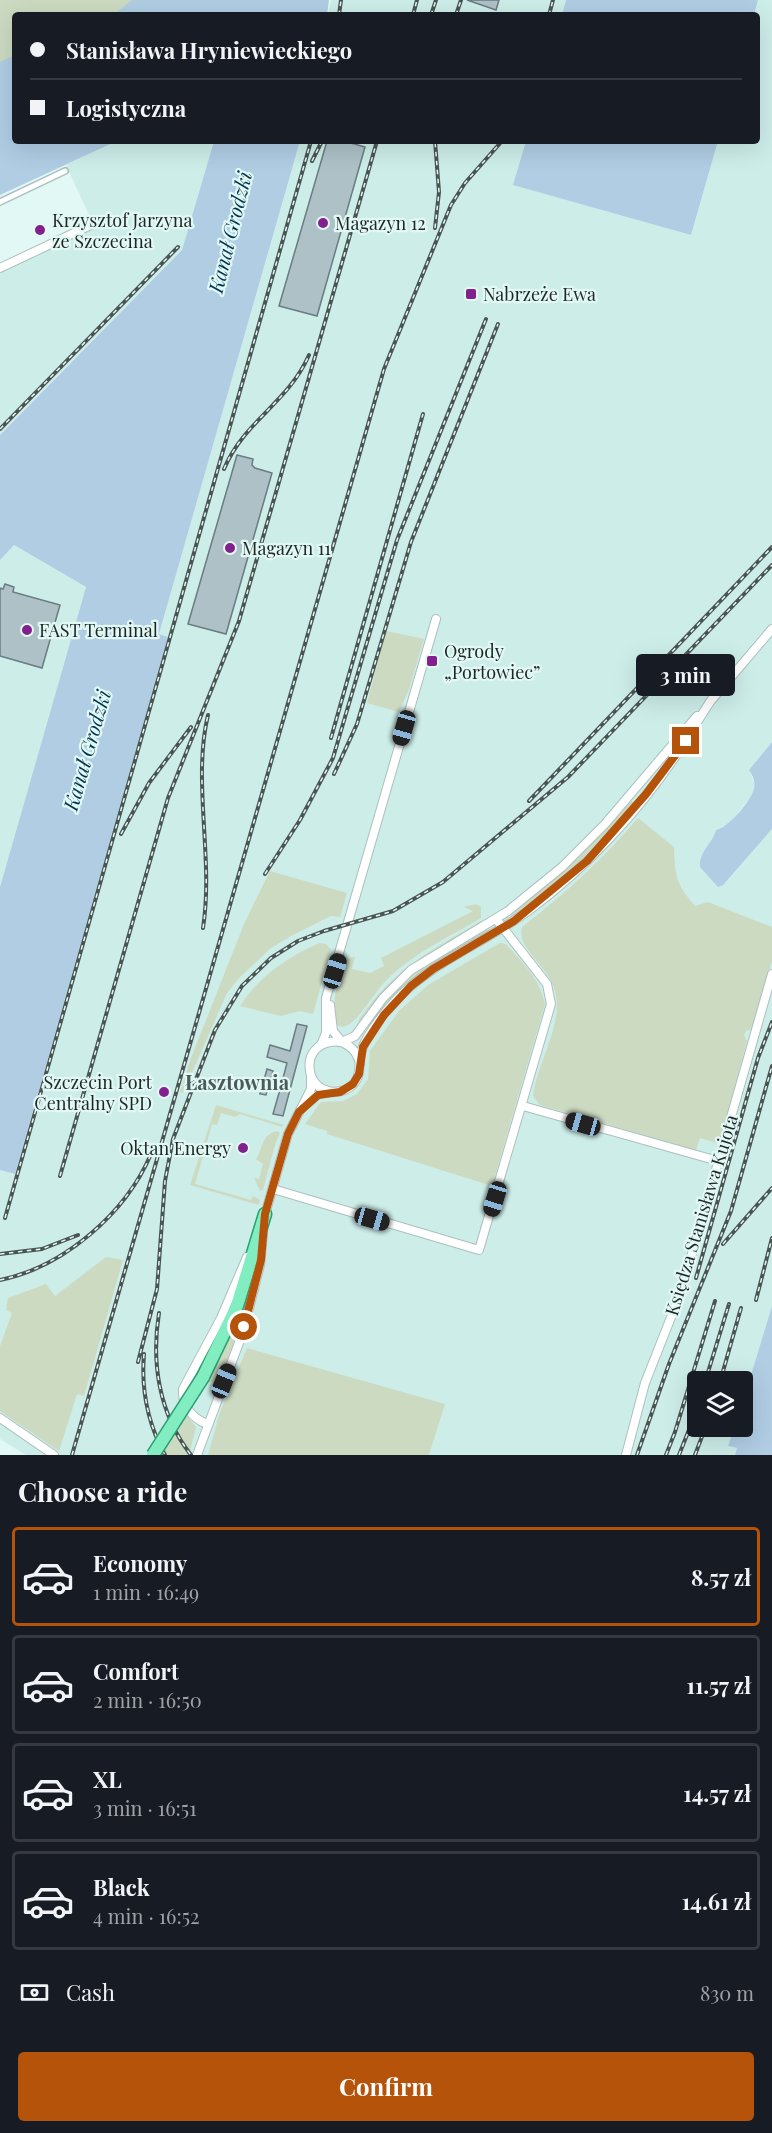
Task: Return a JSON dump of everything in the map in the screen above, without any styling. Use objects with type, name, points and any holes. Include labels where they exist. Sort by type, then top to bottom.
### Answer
[{"type":"main road","points":[[153,1455],[203,1377],[234,1312],[265,1214]]},
{"type":"street","points":[[0,202],[65,171]]},
{"type":"street","points":[[0,268],[93,224]]},
{"type":"street","points":[[207,1424],[196,1418],[187,1408],[183,1398],[184,1385],[227,1304],[265,1214],[295,1118],[311,1089],[310,1060],[326,1033],[325,1003],[436,619]]},
{"type":"street","points":[[320,1046],[332,1041],[342,1042],[356,1035],[379,1002],[411,970],[496,919],[539,888],[584,847],[772,628]]},
{"type":"street","points":[[295,1118],[316,1096],[343,1091],[353,1084],[359,1076],[363,1049],[375,1029],[407,990],[433,969],[504,928],[571,875],[611,835],[664,772],[712,699]]},
{"type":"street","points":[[273,1188],[479,1250],[523,1106],[551,998],[542,977],[496,919]]},
{"type":"street","name":"Księdza Stanisława Kujota","points":[[626,1455],[644,1389],[679,1297],[772,974]]},
{"type":"street","points":[[332,983],[330,1009],[332,1028],[342,1042],[354,1050],[360,1064]]},
{"type":"street","points":[[311,1077],[319,1087],[330,1092]]},
{"type":"street","points":[[523,1106],[718,1161]]},
{"type":"street","points":[[196,1455],[246,1322],[261,1260],[265,1214]]},
{"type":"street","points":[[0,1418],[54,1455]]},
{"type":"shaded area","points":[[331,0],[566,0],[563,12],[329,12]]},
{"type":"shaded area","points":[[758,0],[772,0],[772,742],[749,770],[755,784],[752,795],[729,824],[718,829],[716,836],[705,850],[723,885],[772,829],[772,1306],[752,1371],[687,1371],[687,1437],[732,1437],[729,1446],[737,1448],[735,1455],[26,1455],[0,1439],[0,1170],[14,1174],[168,637],[159,634],[299,144],[525,144],[514,184],[691,235],[717,144],[760,144],[760,12],[755,12]]},
{"type":"shaded area","points":[[111,144],[213,144],[182,250],[0,435],[0,271],[26,256],[95,228],[66,165]]},
{"type":"shaded area","points":[[14,545],[86,587],[0,887],[0,560]]},
{"type":"green space","points":[[0,0],[142,0],[127,12],[12,12],[12,65],[0,72]]},
{"type":"green space","points":[[386,631],[424,639],[409,689],[399,712],[367,703]]},
{"type":"green space","points":[[630,800],[634,803],[571,871],[519,913],[508,918],[582,854]]},
{"type":"green space","points":[[638,818],[674,847],[675,865],[680,885],[695,906],[708,902],[772,927],[772,961],[752,1029],[746,1031],[744,1035],[747,1041],[720,1144],[700,1138],[696,1150],[540,1105],[533,1096],[535,1083],[553,1030],[557,1003],[552,982],[524,943],[521,935],[522,927],[583,876]]},
{"type":"green space","points":[[270,871],[347,893],[340,917],[331,916],[271,948],[240,977],[227,993],[183,1093],[180,1092],[191,1058],[244,924]]},
{"type":"green space","points":[[476,904],[481,907],[481,918],[428,948],[404,965],[382,985],[353,1021],[342,1027],[337,1025],[334,1009],[336,993],[343,962],[347,958],[355,957],[352,969],[370,973],[384,966],[381,958],[473,911],[464,907]]},
{"type":"green space","points":[[482,920],[477,926],[412,966],[372,1005],[360,1022],[358,1021],[371,1003],[399,974],[429,952]]},
{"type":"green space","points":[[492,929],[429,967],[409,982],[384,1008],[370,1028],[367,1026],[390,995],[419,970],[484,930]]},
{"type":"green space","points":[[319,943],[326,944],[331,950],[313,1014],[300,1011],[281,1016],[240,1006],[256,985],[275,968]]},
{"type":"green space","points":[[500,943],[506,944],[530,972],[543,995],[545,1004],[492,1186],[327,1134],[327,1131],[305,1124],[321,1102],[343,1101],[357,1094],[368,1079],[370,1051],[399,1011],[428,985]]},
{"type":"green space","points":[[216,1105],[284,1125],[282,1127],[240,1114],[235,1117],[221,1113],[217,1125],[212,1124],[205,1150],[209,1153],[204,1153],[195,1184],[251,1200],[253,1196],[260,1200],[259,1205],[190,1185]]},
{"type":"green space","points":[[277,1131],[280,1133],[263,1190],[260,1191],[254,1178],[259,1179],[263,1164],[256,1159],[265,1139]]},
{"type":"green space","points":[[106,1257],[123,1260],[84,1396],[77,1394],[59,1451],[0,1411],[0,1346],[12,1313],[6,1310],[8,1298],[46,1284],[55,1296]]},
{"type":"green space","points":[[256,1261],[251,1293],[242,1324],[217,1385],[207,1380]]},
{"type":"green space","points":[[247,1348],[445,1404],[429,1455],[208,1455],[220,1412]]},
{"type":"green space","points":[[186,1415],[196,1427],[189,1455],[160,1455]]},
{"type":"water","points":[[132,0],[329,0],[327,12],[117,12]]},
{"type":"water","points":[[566,0],[758,0],[755,12],[563,12]]},
{"type":"water","points":[[12,56],[12,144],[110,144],[0,195],[0,62]]},
{"type":"water","name":"Kanał Grodzki","points":[[213,144],[299,144],[159,634],[168,637],[15,1174],[0,1170],[0,887],[86,587],[14,545],[0,560],[0,435],[182,250]]},
{"type":"water","points":[[525,144],[717,144],[691,235],[513,185]]},
{"type":"water","points":[[772,742],[772,829],[723,885],[718,887],[700,867],[700,861],[716,830],[733,819],[749,799],[754,785],[749,770]]},
{"type":"water","points":[[772,1306],[772,1455],[735,1455],[737,1448],[728,1446],[731,1437],[753,1437],[752,1371]]},
{"type":"building","points":[[467,0],[499,0],[496,10]]},
{"type":"building","name":"Magazyn 12","points":[[326,144],[354,144],[365,147],[317,316],[279,306]]},
{"type":"building","name":"Magazyn 11","points":[[237,455],[253,459],[252,465],[255,468],[272,473],[226,634],[188,624]]},
{"type":"building","name":"FAST Terminal","points":[[5,584],[14,587],[13,592],[60,605],[42,668],[0,656],[0,588],[3,589]]},
{"type":"building","points":[[297,1024],[307,1026],[283,1116],[273,1114],[281,1086],[269,1083],[266,1095],[260,1094],[267,1069],[273,1071],[271,1078],[282,1082],[287,1063],[267,1057],[270,1045],[290,1051]]},
{"type":"railway","points":[[339,12],[341,0]]},
{"type":"railway","points":[[414,12],[417,0]]},
{"type":"railway","points":[[432,12],[436,0]]},
{"type":"railway","points":[[457,12],[461,0]]},
{"type":"railway","points":[[550,12],[553,0]]},
{"type":"railway","points":[[5,1218],[310,144]]},
{"type":"railway","points":[[312,161],[320,144]]},
{"type":"railway","points":[[60,1176],[168,798],[239,621],[376,144]]},
{"type":"railway","points":[[435,144],[439,192],[435,228]]},
{"type":"railway","points":[[72,1455],[384,369],[451,205],[465,183],[499,144]]},
{"type":"railway","points":[[0,429],[178,247]]},
{"type":"railway","points":[[265,874],[300,820],[333,758],[397,540],[486,319]]},
{"type":"railway","points":[[334,774],[357,724],[411,542],[498,324]]},
{"type":"railway","points":[[224,469],[243,438],[290,386],[309,355]]},
{"type":"railway","points":[[331,738],[423,414]]},
{"type":"railway","points":[[529,801],[772,547]]},
{"type":"railway","points":[[138,1362],[157,1289],[165,1181],[173,1139],[215,1030],[242,986],[271,958],[298,941],[393,911],[443,882],[568,777],[772,565]]},
{"type":"railway","points":[[203,928],[206,875],[202,767],[208,715]]},
{"type":"railway","points":[[121,834],[149,783],[191,727]]},
{"type":"railway","points":[[696,1278],[758,1058],[772,1022]]},
{"type":"railway","points":[[637,1455],[669,1364],[731,1211],[772,1066]]},
{"type":"railway","points":[[0,1280],[47,1263],[90,1234],[126,1197],[151,1154]]},
{"type":"railway","points":[[723,1244],[772,1188]]},
{"type":"railway","points":[[0,1254],[42,1249],[78,1235]]},
{"type":"railway","points":[[756,1300],[772,1238]]},
{"type":"railway","points":[[666,1455],[715,1301]]},
{"type":"railway","points":[[708,1371],[729,1304]]},
{"type":"railway","points":[[723,1371],[741,1308]]},
{"type":"railway","points":[[159,1313],[156,1351],[160,1387],[171,1423],[191,1455]]},
{"type":"railway","points":[[144,1354],[147,1406],[154,1431],[165,1455]]},
{"type":"railway","points":[[679,1455],[687,1435]]},
{"type":"railway","points":[[695,1455],[702,1437]]},
{"type":"place","name":"Magazyn 12","points":[[323,223]]},
{"type":"place","name":"Krzysztof Jarzyna ze Szczecina","points":[[40,230]]},
{"type":"place","name":"Nabrzeże Ewa","points":[[471,294]]},
{"type":"place","name":"Magazyn 11","points":[[230,548]]},
{"type":"place","name":"FAST Terminal","points":[[27,630]]},
{"type":"place","name":"Ogrody „Portowiec”","points":[[432,661]]},
{"type":"place","name":"Szczecin Port Centralny SPD","points":[[164,1092]]},
{"type":"place","name":"Oktan Energy","points":[[243,1148]]},
{"type":"district","name":"Łasztownia","points":[[237,1081]]},
{"type":"route","points":[[244,1327],[261,1260],[265,1214],[288,1134],[299,1112],[318,1095],[340,1092],[353,1084],[358,1078],[363,1047],[384,1015],[411,986],[433,969],[514,921],[545,898],[587,861],[646,794],[686,741]]}]
